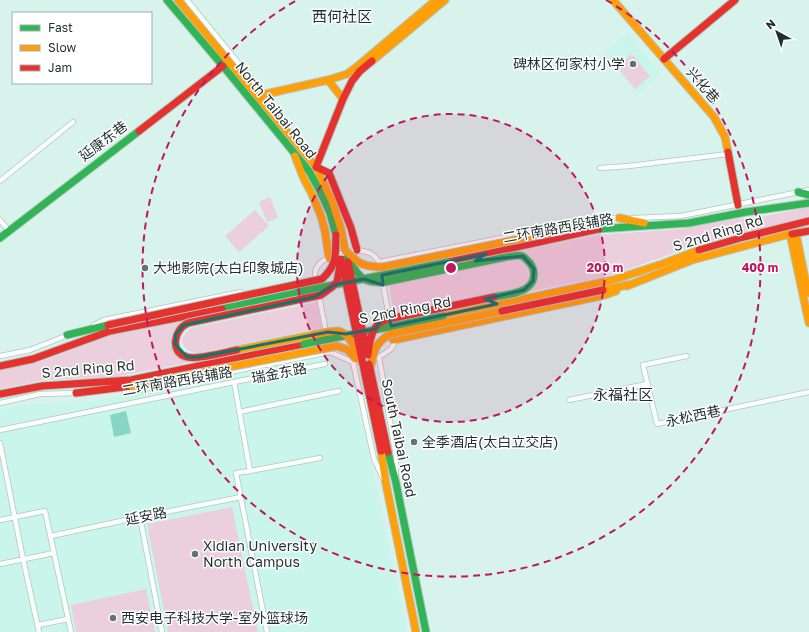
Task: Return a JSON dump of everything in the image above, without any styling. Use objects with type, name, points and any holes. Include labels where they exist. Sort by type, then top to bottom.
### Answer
[{"type":"main road","name":"North Taibai Road","points":[[167,0],[224,66],[309,171],[330,213],[343,254]]},
{"type":"main road","name":"North Taibai Road","points":[[178,0],[316,167],[332,202],[341,230],[343,254]]},
{"type":"main road","points":[[257,96],[328,80],[346,74],[359,65],[436,0]]},
{"type":"main road","points":[[357,250],[351,228],[329,174],[316,167],[343,99],[352,81],[360,71],[445,0]]},
{"type":"main road","name":"兴化巷","points":[[613,0],[714,117],[725,136],[738,205]]},
{"type":"main road","points":[[664,59],[735,0]]},
{"type":"main road","name":"延康东巷","points":[[0,238],[224,66]]},
{"type":"main road","points":[[328,80],[343,99]]},
{"type":"main road","points":[[294,152],[304,179],[311,192],[325,231],[329,258]]},
{"type":"main road","points":[[798,192],[809,195]]},
{"type":"main road","points":[[770,209],[809,199]]},
{"type":"main road","name":"S 2nd Ring Rd","points":[[657,225],[689,223],[809,203]]},
{"type":"main road","points":[[619,218],[657,225]]},
{"type":"main road","name":"S 2nd Ring Rd","points":[[0,394],[42,386],[132,383],[220,361],[613,280],[699,250],[809,221]]},
{"type":"main road","points":[[343,254],[363,266],[383,267],[599,226],[657,225]]},
{"type":"main road","points":[[67,335],[209,312],[298,292],[486,254],[599,226]]},
{"type":"main road","points":[[393,340],[605,295],[692,260],[809,231]]},
{"type":"main road","points":[[744,237],[793,234]]},
{"type":"main road","points":[[793,234],[809,299]]},
{"type":"main road","points":[[793,234],[809,322]]},
{"type":"main road","points":[[109,328],[322,279],[333,268],[335,261],[336,235]]},
{"type":"main road","points":[[343,254],[362,278],[376,283],[516,256],[523,256],[531,263],[534,269],[533,281],[524,290],[394,318],[379,324],[371,338],[368,355]]},
{"type":"main road","points":[[343,254],[337,282],[321,295],[184,325],[176,334],[175,344],[178,350],[187,357],[199,357],[337,331],[346,334],[366,367]]},
{"type":"main road","name":"South Taibai Road","points":[[343,254],[368,355],[366,367]]},
{"type":"main road","name":"South Taibai Road","points":[[343,254],[384,451],[396,483],[426,632]]},
{"type":"main road","points":[[470,265],[486,254],[506,257]]},
{"type":"main road","points":[[366,367],[376,346],[390,334],[632,284]]},
{"type":"main road","points":[[485,299],[497,304],[510,294]]},
{"type":"main road","points":[[197,321],[209,312],[229,314]]},
{"type":"main road","name":"S 2nd Ring Rd","points":[[0,366],[33,359],[66,347],[109,328]]},
{"type":"main road","points":[[76,393],[336,346],[351,352],[366,367]]},
{"type":"main road","points":[[207,356],[220,361],[231,351]]},
{"type":"main road","name":"South Taibai Road","points":[[384,451],[386,484],[416,632]]},
{"type":"street","points":[[187,0],[258,87],[257,96]]},
{"type":"street","points":[[0,180],[73,122]]},
{"type":"street","points":[[600,168],[728,154]]},
{"type":"street","name":"二环南路西段辅路","points":[[379,262],[602,218],[681,216],[809,190]]},
{"type":"street","points":[[0,220],[9,231]]},
{"type":"street","points":[[357,250],[369,252],[379,262],[394,344],[391,349],[379,357],[353,362],[330,352],[315,276],[316,269],[322,261],[357,250]]},
{"type":"street","points":[[0,356],[30,350],[104,320],[315,276]]},
{"type":"street","name":"二环南路西段辅路","points":[[0,403],[40,394],[134,391],[330,352]]},
{"type":"street","name":"永松西巷","points":[[687,356],[643,365],[657,424],[809,392]]},
{"type":"street","points":[[379,357],[396,456],[396,483]]},
{"type":"street","points":[[353,362],[374,459],[386,484]]},
{"type":"street","name":"瑞金东路","points":[[0,430],[325,364]]},
{"type":"street","points":[[234,382],[250,471]]},
{"type":"street","points":[[569,400],[648,384]]},
{"type":"street","points":[[239,412],[339,391]]},
{"type":"street","points":[[0,443],[39,632]]},
{"type":"street","points":[[267,632],[236,473],[320,458]]},
{"type":"street","name":"延安路","points":[[51,536],[241,497]]},
{"type":"street","points":[[0,520],[45,511],[71,632]]},
{"type":"street","points":[[140,517],[162,632]]},
{"type":"street","points":[[0,564],[54,553]]},
{"type":"street","points":[[38,625],[68,619]]},
{"type":"highlighted area","points":[[486,254],[475,261],[523,256],[534,269],[533,281],[524,290],[485,299],[497,304],[391,326],[388,311],[375,329],[346,334],[328,332],[199,357],[187,357],[175,344],[176,334],[184,325],[314,297],[334,285],[364,279],[383,285],[382,275]]},
{"type":"shaded area","name":"碑林区何家村小学","points":[[627,33],[662,73],[638,94],[603,54]]},
{"type":"shaded area","points":[[632,54],[650,76],[635,89],[614,63],[617,60],[620,63]]},
{"type":"shaded area","points":[[270,197],[278,218],[267,222],[259,202]]},
{"type":"shaded area","points":[[809,207],[809,219],[701,243],[610,276],[527,292],[533,261],[530,256],[520,251],[598,235],[680,229],[729,220],[766,216]]},
{"type":"shaded area","points":[[255,210],[269,226],[239,252],[225,236]]},
{"type":"shaded area","points":[[517,259],[524,261],[531,268],[529,282],[520,288],[394,314],[389,284]]},
{"type":"shaded area","points":[[317,302],[322,328],[197,353],[187,350],[183,345],[184,335],[191,328]]},
{"type":"shaded area","points":[[181,322],[172,335],[172,344],[180,355],[191,362],[115,377],[43,380],[0,389],[0,370],[40,362],[112,335]]},
{"type":"shaded area","name":"Xidian University North Campus","points":[[325,358],[350,376],[374,476],[407,632],[0,632],[0,409],[21,405],[93,401]]},
{"type":"shaded area","points":[[126,411],[131,433],[114,437],[110,415]]},
{"type":"shaded area","points":[[232,507],[258,632],[168,632],[147,524]]},
{"type":"shaded area","name":"西安电子科技大学-室外篮球场","points":[[146,589],[155,632],[76,632],[71,605]]},
{"type":"traffic: fast","points":[[167,0],[309,171],[330,213],[337,239]]},
{"type":"traffic: fast","points":[[0,238],[139,131]]},
{"type":"traffic: fast","points":[[798,192],[809,195]]},
{"type":"traffic: fast","points":[[598,229],[689,223],[746,212],[809,203]]},
{"type":"traffic: fast","points":[[347,258],[362,278],[371,282],[385,282],[506,257],[518,255],[524,257],[532,266],[534,273],[531,284],[528,287],[512,294],[494,297]]},
{"type":"traffic: fast","points":[[298,292],[448,262]]},
{"type":"traffic: fast","points":[[222,309],[298,292]]},
{"type":"traffic: fast","points":[[304,344],[443,316]]},
{"type":"traffic: fast","points":[[67,335],[108,325]]},
{"type":"traffic: fast","points":[[388,452],[396,483],[426,632]]},
{"type":"traffic: slow","points":[[178,0],[316,167],[332,201],[341,229],[345,250]]},
{"type":"traffic: slow","points":[[257,96],[328,80],[347,74],[436,0]]},
{"type":"traffic: slow","points":[[372,61],[445,0]]},
{"type":"traffic: slow","points":[[613,0],[714,117],[725,137],[728,152]]},
{"type":"traffic: slow","points":[[328,80],[343,99]]},
{"type":"traffic: slow","points":[[295,156],[321,216],[329,258]]},
{"type":"traffic: slow","points":[[619,218],[644,223]]},
{"type":"traffic: slow","points":[[345,250],[354,259],[362,264],[383,267],[598,223]]},
{"type":"traffic: slow","points":[[627,286],[692,260],[790,234],[809,323]]},
{"type":"traffic: slow","points":[[796,234],[808,293]]},
{"type":"traffic: slow","points":[[443,316],[613,280],[699,250]]},
{"type":"traffic: slow","points":[[603,290],[632,284]]},
{"type":"traffic: slow","points":[[393,340],[605,295],[616,291]]},
{"type":"traffic: slow","points":[[370,369],[376,348],[381,341],[390,334],[502,311]]},
{"type":"traffic: slow","points":[[237,350],[338,331],[350,340],[363,364]]},
{"type":"traffic: slow","points":[[132,386],[337,346],[348,350],[356,359]]},
{"type":"traffic: slow","points":[[381,451],[386,484],[416,632]]},
{"type":"traffic: jam","points":[[664,59],[735,0]]},
{"type":"traffic: jam","points":[[357,250],[351,228],[329,173],[316,167],[343,99],[352,81],[360,71],[372,61]]},
{"type":"traffic: jam","points":[[139,131],[223,66]]},
{"type":"traffic: jam","points":[[728,152],[738,205]]},
{"type":"traffic: jam","points":[[699,250],[809,221]]},
{"type":"traffic: jam","points":[[448,262],[598,229]]},
{"type":"traffic: jam","points":[[792,234],[809,231]]},
{"type":"traffic: jam","points":[[108,325],[322,279],[331,269],[335,259],[336,235]]},
{"type":"traffic: jam","points":[[237,350],[204,357],[191,358],[181,355],[178,351],[176,346],[177,335],[179,330],[188,323],[321,295],[337,282],[341,259]]},
{"type":"traffic: jam","points":[[348,262],[367,352]]},
{"type":"traffic: jam","points":[[342,264],[381,451]]},
{"type":"traffic: jam","points":[[502,311],[603,290]]},
{"type":"traffic: jam","points":[[368,355],[373,332],[381,322],[494,297]]},
{"type":"traffic: jam","points":[[0,366],[33,359],[110,331],[222,309]]},
{"type":"traffic: jam","points":[[0,394],[42,386],[131,380],[304,344]]},
{"type":"traffic: jam","points":[[369,364],[388,452]]},
{"type":"traffic: jam","points":[[76,393],[132,386]]},
{"type":"place","name":"碑林区何家村小学","points":[[633,64]]},
{"type":"place","name":"大地影院(太白印象城店)","points":[[145,268]]},
{"type":"place","name":"全季酒店(太白立交店)","points":[[414,442]]},
{"type":"place","name":"Xidian University North Campus","points":[[195,554]]},
{"type":"place","name":"西安电子科技大学-室外篮球场","points":[[113,618]]},
{"type":"district","name":"西何社区","points":[[342,17]]},
{"type":"district","name":"永福社区","points":[[623,395]]}]
